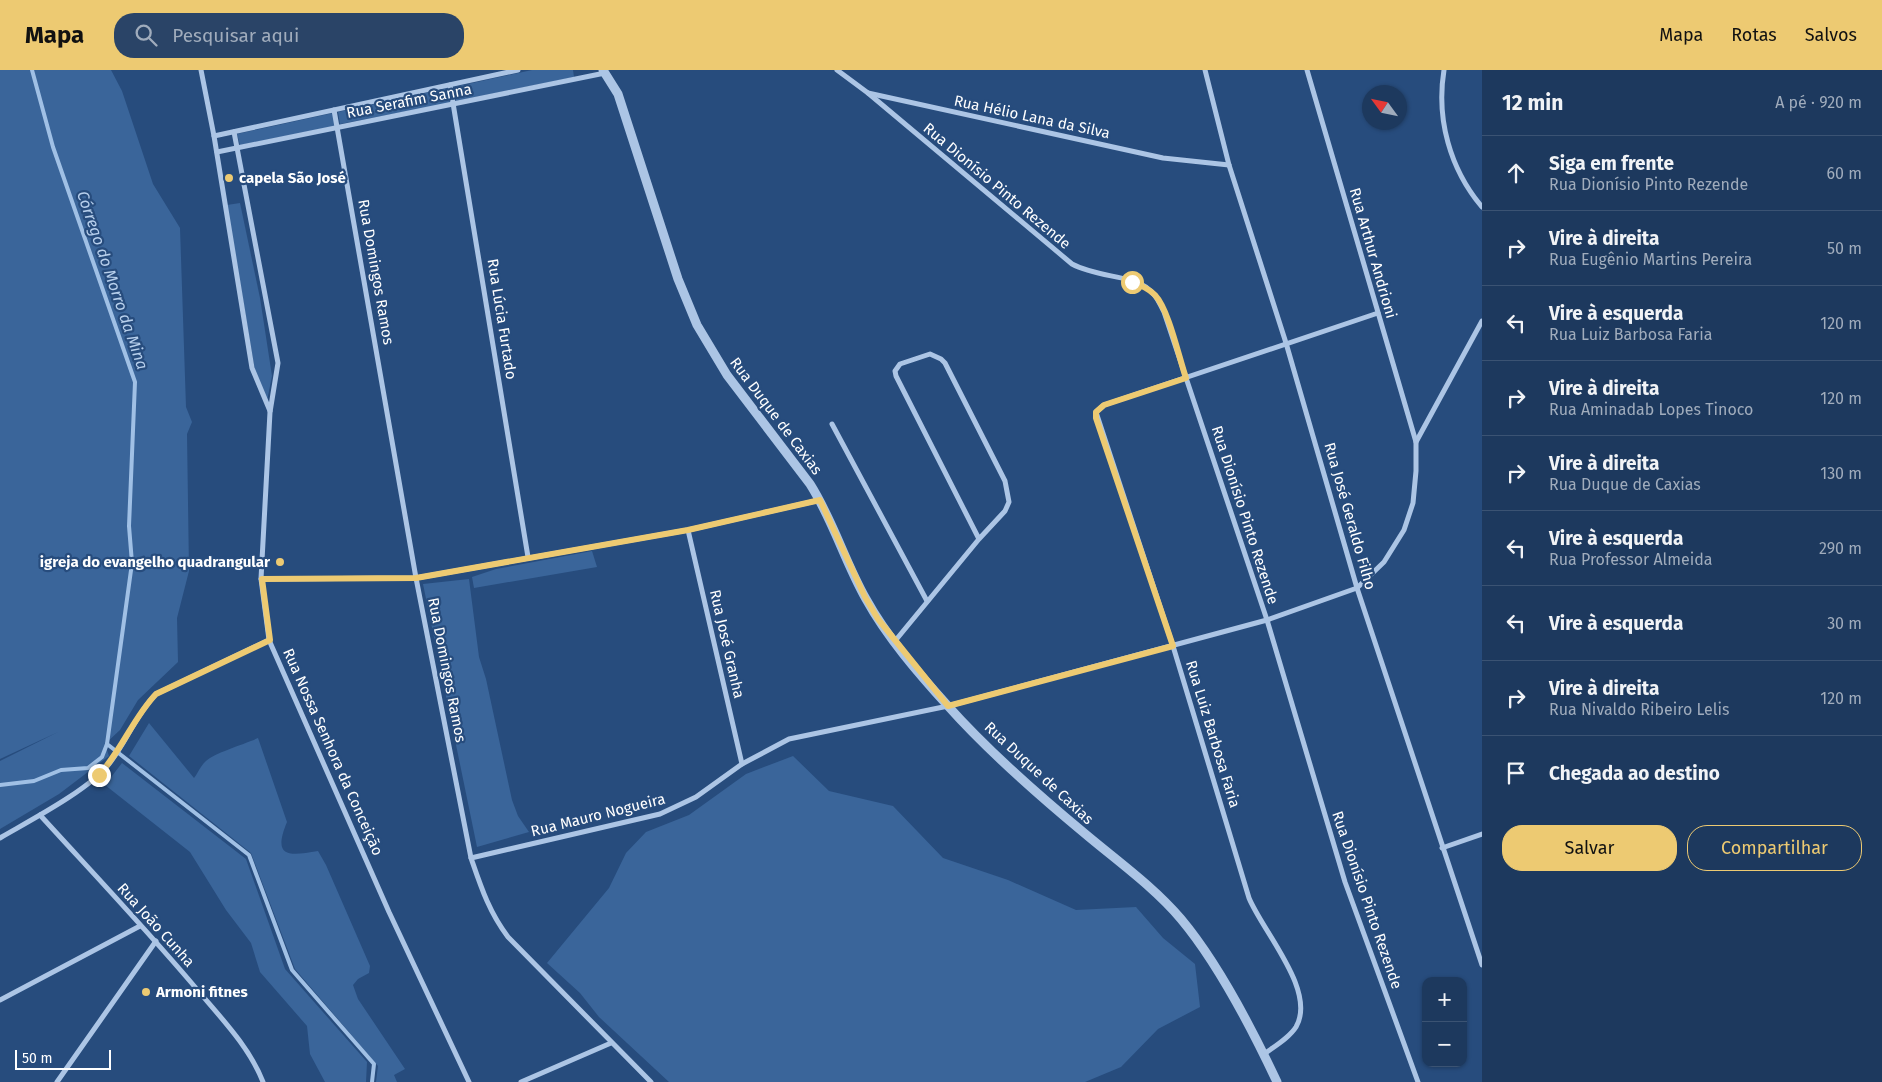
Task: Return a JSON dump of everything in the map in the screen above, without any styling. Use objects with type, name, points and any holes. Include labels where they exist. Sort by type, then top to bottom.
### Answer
[{"type":"street","name":"Rua Nossa Senhora da Conceição","points":[[200,70],[217,152],[252,368],[270,412]]},
{"type":"street","name":"Rua Serafim Sanna","points":[[214,136],[518,70]]},
{"type":"street","name":"Rua Hélio Lana da Silva","points":[[837,70],[868,93],[1163,158],[1229,165]]},
{"type":"street","name":"Rua José Geraldo Filho","points":[[1205,70],[1229,165],[1286,342],[1357,588],[1482,965]]},
{"type":"street","name":"Rua Arthur Andrioni","points":[[1307,70],[1416,442]]},
{"type":"street","points":[[1444,70],[1441,105],[1453,162],[1466,186],[1482,207]]},
{"type":"street","name":"Rua Serafim Sanna","points":[[217,152],[454,105],[605,71]]},
{"type":"street","name":"Rua Duque de Caxias","points":[[605,71],[618,94],[678,279],[697,325],[727,375],[797,465],[820,500],[865,597],[894,641],[948,706],[1041,798],[1130,871],[1181,919],[1216,970],[1264,1054],[1277,1082]]},
{"type":"street","name":"Rua Lúcia Furtado","points":[[450,85],[528,558]]},
{"type":"street","name":"Rua Dionísio Pinto Rezende","points":[[868,93],[1072,264],[1096,275],[1146,287],[1156,297],[1164,312],[1267,620],[1345,882],[1418,1082]]},
{"type":"street","name":"Rua Domingos Ramos","points":[[334,110],[416,578],[471,858],[484,898],[494,918],[508,937],[651,1082]]},
{"type":"street","name":"Rua Nossa Senhora da Conceição","points":[[234,132],[278,363],[270,412],[262,579],[270,640],[390,912],[469,1082]]},
{"type":"street","points":[[1186,378],[1286,342],[1378,314]]},
{"type":"street","points":[[1357,588],[1384,562],[1404,530],[1413,503],[1416,442],[1482,321]]},
{"type":"street","points":[[894,641],[1005,510],[1009,502],[1005,481],[945,364],[941,359],[930,354],[900,364],[895,371],[896,376],[979,539]]},
{"type":"street","name":"Rua Luiz Barbosa Faria","points":[[1186,378],[1104,405],[1096,412],[1096,418],[1173,646],[1249,898],[1256,915],[1298,986],[1302,1001],[1300,1018],[1296,1028],[1264,1054]]},
{"type":"street","points":[[832,424],[927,601]]},
{"type":"street","points":[[262,579],[416,578],[688,530],[820,500]]},
{"type":"street","name":"Rua José Granha","points":[[688,530],[742,764]]},
{"type":"street","name":"Rua Mauro Nogueira","points":[[471,858],[660,814],[696,797],[742,764],[788,739],[948,706],[1267,620],[1357,588]]},
{"type":"street","points":[[0,838],[40,815],[99,775],[110,764],[143,707],[156,694],[270,640]]},
{"type":"street","name":"Rua João Cunha","points":[[40,815],[140,926],[156,941],[240,1041],[257,1065],[264,1082]]},
{"type":"street","points":[[1442,848],[1482,834]]},
{"type":"street","points":[[0,1000],[140,926]]},
{"type":"street","points":[[57,1082],[156,941]]},
{"type":"street","points":[[521,1082],[611,1043]]},
{"type":"shaded area","points":[[0,70],[111,70],[122,91],[153,184],[180,228],[186,407],[192,422],[187,434],[189,571],[177,618],[178,662],[138,700],[120,730],[105,744],[109,756],[59,794],[0,829],[0,761],[58,732],[0,759]]},
{"type":"shaded area","points":[[532,70],[573,70],[574,77],[456,101],[454,87]]},
{"type":"shaded area","points":[[448,88],[450,103],[340,124],[338,112]]},
{"type":"shaded area","points":[[333,113],[335,126],[240,145],[237,134]]},
{"type":"shaded area","points":[[240,203],[260,298],[272,376],[267,401],[255,371],[227,205]]},
{"type":"shaded area","points":[[592,551],[597,567],[474,588],[472,577],[496,569]]},
{"type":"shaded area","points":[[469,579],[479,657],[486,679],[512,800],[518,816],[529,832],[477,847],[423,584]]},
{"type":"shaded area","points":[[149,723],[194,778],[210,758],[258,738],[287,822],[281,842],[283,848],[291,854],[318,851],[326,865],[370,966],[369,973],[358,979],[353,985],[358,999],[405,1069],[394,1075],[397,1082],[376,1082],[378,1066],[295,969],[251,853],[129,756]]},
{"type":"shaded area","points":[[793,756],[829,791],[893,806],[943,858],[1008,880],[1076,910],[1136,907],[1163,938],[1195,964],[1200,1007],[1158,1029],[1121,1067],[1085,1082],[669,1082],[599,1017],[580,993],[547,963],[609,888],[626,853],[646,832],[689,815],[746,774]]},
{"type":"shaded area","points":[[122,763],[246,859],[285,969],[367,1062],[366,1082],[325,1082],[310,1054],[307,1026],[260,972],[251,943],[226,910],[190,852],[105,785]]},
{"type":"waterway","name":"Córrego do Morro da Mina","points":[[32,70],[53,147],[135,382],[129,526],[132,563],[107,744],[249,855],[292,970],[374,1064],[372,1082]]},
{"type":"waterway","points":[[0,785],[34,781],[61,770],[88,768],[102,757],[107,744]]},
{"type":"place","name":"capela São José","points":[[229,178]]},
{"type":"place","name":"igreja do evangelho quadrangular","points":[[280,562]]},
{"type":"place","name":"Armoni fitnes","points":[[146,992]]},
{"type":"route","points":[[99,775],[110,764],[143,707],[156,694],[270,640],[262,579],[416,578],[688,530],[820,500],[865,597],[878,619],[948,706],[1173,646],[1096,418],[1096,412],[1104,405],[1186,378],[1164,312],[1156,297],[1146,287],[1132,282]]}]
